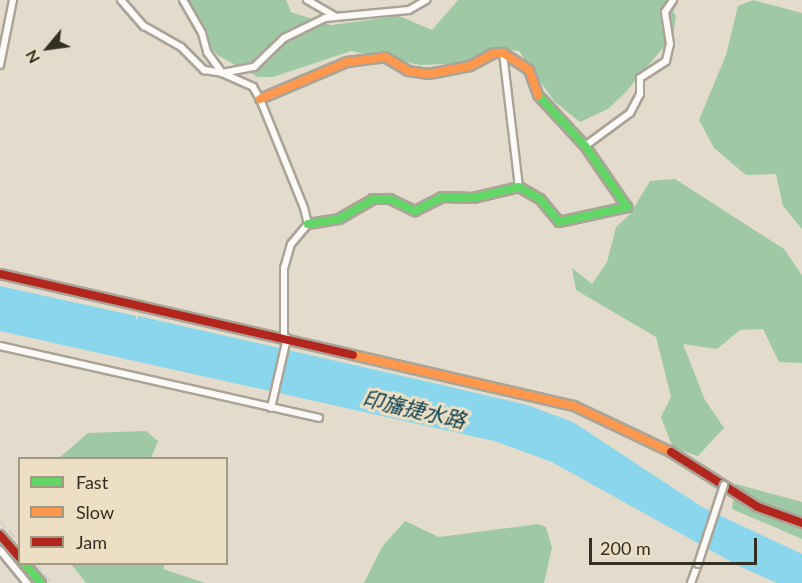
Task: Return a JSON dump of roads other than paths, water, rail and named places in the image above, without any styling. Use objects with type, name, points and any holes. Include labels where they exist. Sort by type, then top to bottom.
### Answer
[{"type":"main road","points":[[260,99],[347,62],[385,57],[408,71],[429,74],[470,66],[494,53],[503,53],[529,70],[533,89],[544,105],[585,146],[627,207],[559,222],[540,199],[519,188],[473,198],[442,197],[415,211],[390,199],[373,199],[339,219],[309,224]]},
{"type":"main road","points":[[0,274],[574,406],[655,442],[758,507],[802,523]]},
{"type":"main road","points":[[0,535],[18,556]]},
{"type":"main road","points":[[26,565],[41,583]]},
{"type":"street","points":[[0,65],[13,0]]},
{"type":"street","points":[[121,0],[144,26],[181,47],[204,70],[222,73],[253,87],[260,99],[309,224],[291,244],[284,268],[286,340],[271,408]]},
{"type":"street","points":[[183,0],[202,33],[207,52],[222,73]]},
{"type":"street","points":[[307,0],[335,16]]},
{"type":"street","points":[[222,73],[254,67],[284,38],[335,16],[409,10],[426,0]]},
{"type":"street","points":[[585,146],[630,113],[640,94],[640,78],[666,61],[670,44],[665,12],[674,0]]},
{"type":"street","points":[[503,53],[519,188]]},
{"type":"street","points":[[0,346],[319,418]]},
{"type":"street","points":[[691,583],[724,485]]},
{"type":"street","points":[[0,550],[3,557],[27,583]]},
{"type":"water","name":"印旛捷水路","points":[[0,286],[136,316],[136,321],[138,316],[527,405],[573,422],[702,507],[802,554],[802,583],[777,583],[739,566],[552,462],[494,441],[0,331]]},
{"type":"railway","points":[[0,521],[18,541]]},
{"type":"railway","points":[[37,565],[52,583]]}]
